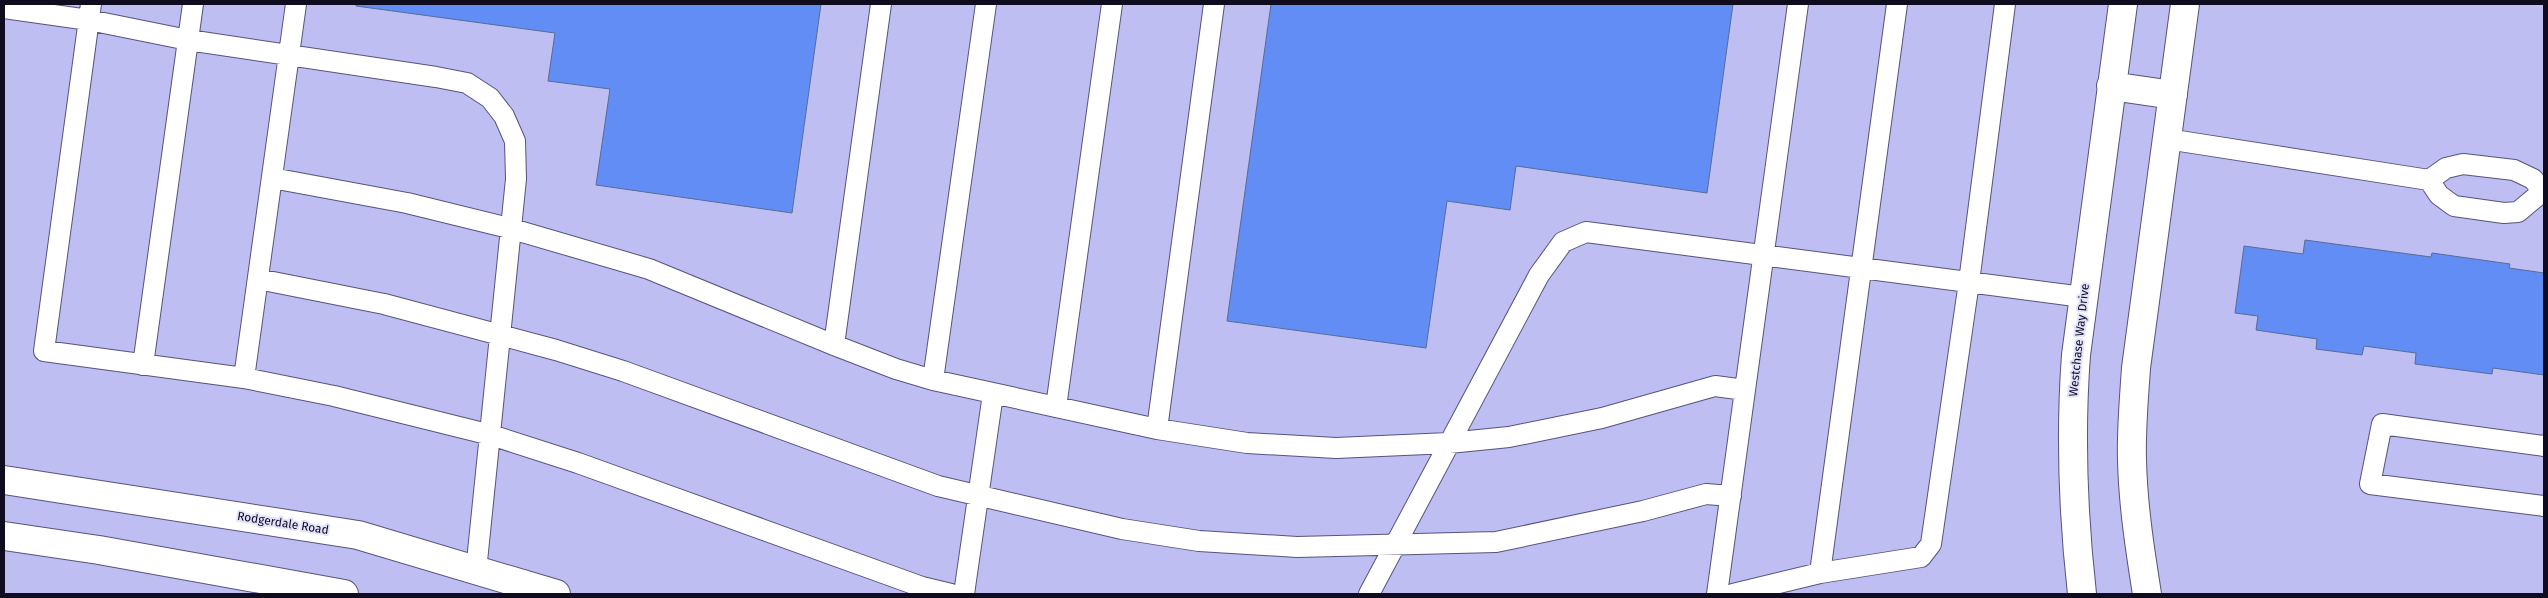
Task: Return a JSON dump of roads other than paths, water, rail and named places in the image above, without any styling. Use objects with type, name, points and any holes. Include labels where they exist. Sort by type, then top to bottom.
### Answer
[{"type":"street","name":"Westchase Way Drive","points":[[2082,594],[2073,514],[2071,412],[2084,297],[2123,4]]},
{"type":"street","points":[[2147,594],[2132,461],[2133,412],[2136,368],[2185,4]]},
{"type":"street","points":[[2111,86],[2173,95]]},
{"type":"street","name":"Rodgerdale Road","points":[[4,480],[358,535],[473,583],[556,594]]},
{"type":"street","points":[[4,536],[99,550],[344,594]]},
{"type":"lane","points":[[143,365],[193,4]]},
{"type":"lane","points":[[244,378],[296,4]]},
{"type":"lane","points":[[834,345],[881,4]]},
{"type":"lane","points":[[933,380],[986,4]]},
{"type":"lane","points":[[1056,407],[1112,4]]},
{"type":"lane","points":[[1157,429],[1214,4]]},
{"type":"lane","points":[[1717,594],[1798,4]]},
{"type":"lane","points":[[1820,573],[1897,4]]},
{"type":"lane","points":[[1733,594],[1820,573],[1921,557],[1931,544],[1969,282],[2005,4]]},
{"type":"lane","points":[[4,8],[90,12],[188,40],[467,83],[490,98],[504,116],[515,141],[516,179],[509,228],[491,435],[473,583]]},
{"type":"lane","points":[[90,12],[44,351],[244,378],[334,396],[491,435],[588,467],[922,587],[951,594]]},
{"type":"lane","points":[[2167,139],[2429,180],[2446,168],[2463,164],[2514,170],[2533,179],[2543,193],[2518,212],[2504,213],[2454,206],[2439,195],[2429,180]]},
{"type":"lane","points":[[272,178],[407,204],[509,228],[649,269],[834,345],[933,380],[1157,429],[1247,443],[1336,448],[1450,443],[1510,437],[1562,427],[1714,386],[1745,390]]},
{"type":"lane","points":[[1368,594],[1540,275],[1563,242],[1586,232],[2084,297]]},
{"type":"lane","points":[[258,278],[325,290],[500,334],[623,371],[898,473],[938,486],[1122,529],[1199,541],[1297,547],[1496,542],[1643,511],[1706,494],[1731,496]]},
{"type":"lane","points":[[964,594],[993,394]]},
{"type":"lane","points":[[2544,446],[2382,424],[2370,484],[2544,506]]}]
